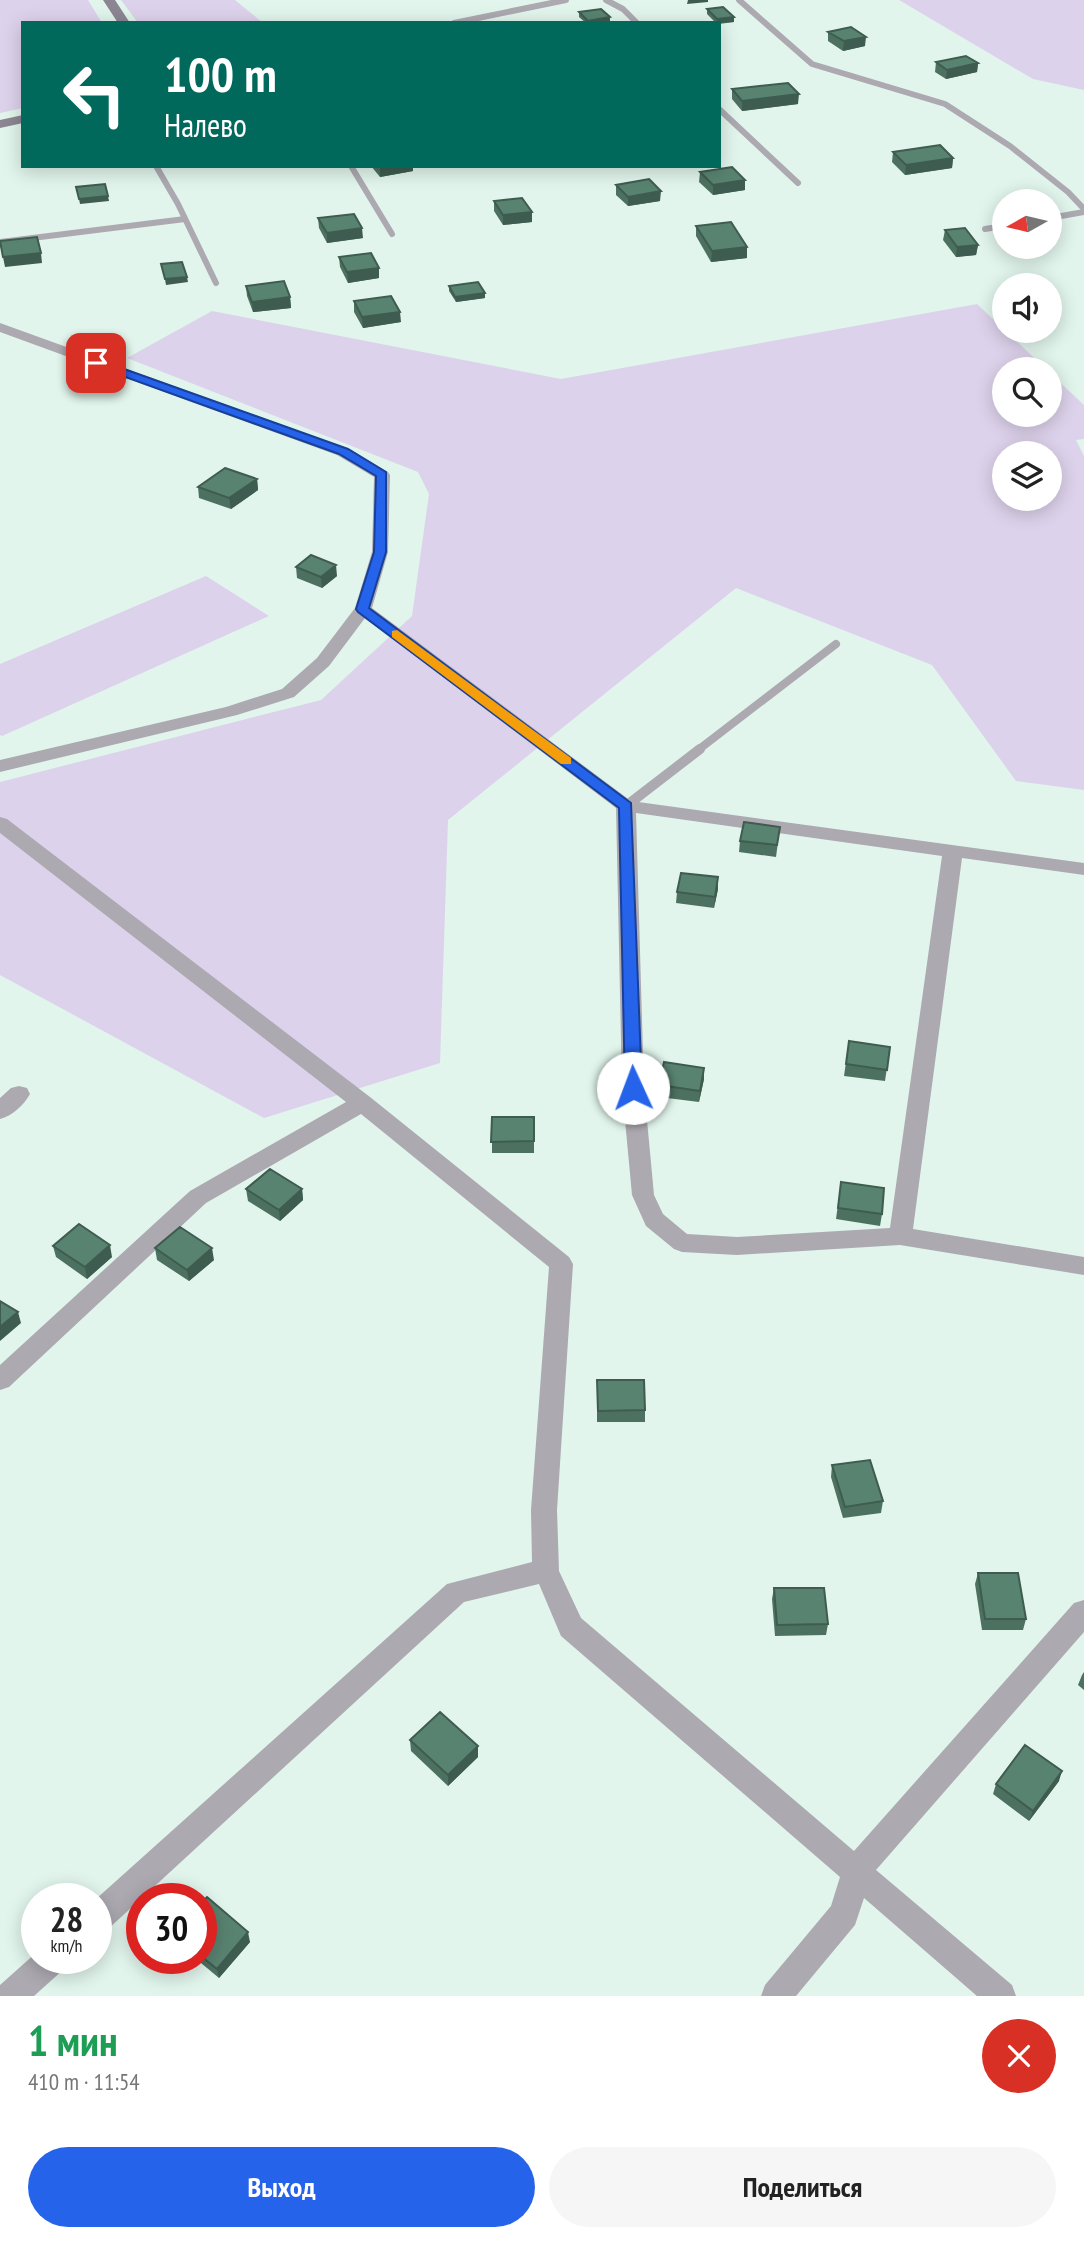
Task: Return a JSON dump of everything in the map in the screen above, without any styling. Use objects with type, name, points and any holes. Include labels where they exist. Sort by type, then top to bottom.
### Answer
[{"type":"main road","points":[[109,0],[123,21]]},
{"type":"main road","points":[[0,124],[21,119]]},
{"type":"street","points":[[0,327],[344,452],[382,475],[380,552],[363,609],[323,662],[288,693],[231,712],[0,766]]},
{"type":"street","points":[[363,609],[626,806],[1084,869]]},
{"type":"street","points":[[626,806],[633,1088],[643,1195],[654,1220],[682,1243],[737,1246],[900,1236],[1084,1266]]},
{"type":"street","points":[[0,823],[362,1103],[561,1264],[544,1510],[546,1571],[570,1627],[1001,1996]]},
{"type":"street","points":[[900,1236],[953,849]]},
{"type":"street","points":[[0,1111],[19,1094]]},
{"type":"street","points":[[0,1380],[198,1197],[362,1103]]},
{"type":"street","points":[[112,1904],[456,1591],[546,1571]]},
{"type":"street","points":[[776,1996],[844,1914],[856,1870],[1084,1612]]},
{"type":"street","points":[[11,1996],[35,1974]]},
{"type":"lane","points":[[464,21],[566,0]]},
{"type":"lane","points":[[606,0],[624,9],[635,21]]},
{"type":"lane","points":[[739,0],[812,64],[945,104],[1010,146],[1068,192],[1084,211],[1062,216]]},
{"type":"lane","points":[[721,111],[798,183]]},
{"type":"lane","points":[[721,123],[731,121]]},
{"type":"lane","points":[[157,168],[216,283]]},
{"type":"lane","points":[[352,168],[392,234]]},
{"type":"lane","points":[[0,242],[185,219]]},
{"type":"lane","points":[[985,229],[992,228]]},
{"type":"lane","points":[[626,806],[836,644]]},
{"type":"shaded area","points":[[0,0],[88,0],[101,21],[21,21],[21,108],[0,113]]},
{"type":"shaded area","points":[[121,0],[235,0],[261,21],[137,21]]},
{"type":"shaded area","points":[[899,0],[1084,0],[1084,90],[1033,79]]},
{"type":"shaded area","points":[[977,304],[992,318],[992,343],[1018,343],[1033,357],[992,357],[992,427],[1062,427],[1062,384],[1084,405],[1084,439],[1076,440],[1084,456],[1084,790],[1016,781],[932,665],[736,588],[448,820],[440,1063],[264,1118],[0,975],[0,782],[321,700],[412,616],[429,494],[418,472],[127,358],[212,311],[561,379]]},
{"type":"shaded area","points":[[206,576],[269,616],[0,735],[0,664]]},
{"type":"building","points":[[723,7],[734,17],[717,19],[707,9]]},
{"type":"building","points":[[601,9],[610,17],[588,21],[579,12]]},
{"type":"building","points":[[851,27],[866,37],[844,41],[828,32]]},
{"type":"building","points":[[966,56],[978,63],[947,70],[936,62]]},
{"type":"building","points":[[788,83],[799,94],[742,101],[732,89]]},
{"type":"building","points":[[940,145],[953,158],[906,165],[893,152]]},
{"type":"building","points":[[732,167],[745,180],[713,185],[700,172]]},
{"type":"building","points":[[649,179],[661,191],[628,197],[616,185]]},
{"type":"building","points":[[105,184],[108,196],[79,199],[76,187]]},
{"type":"building","points":[[522,198],[532,212],[503,215],[494,201]]},
{"type":"building","points":[[354,214],[362,228],[327,233],[318,218]]},
{"type":"building","points":[[731,222],[747,247],[712,251],[696,226]]},
{"type":"building","points":[[965,228],[978,245],[957,247],[945,230]]},
{"type":"building","points":[[37,237],[41,253],[3,257],[0,241]]},
{"type":"building","points":[[371,253],[379,268],[347,272],[339,257]]},
{"type":"building","points":[[182,262],[187,277],[165,279],[161,264]]},
{"type":"building","points":[[284,281],[290,297],[252,302],[246,286]]},
{"type":"building","points":[[478,282],[485,293],[455,297],[449,286]]},
{"type":"building","points":[[391,296],[400,312],[362,317],[354,301]]},
{"type":"building","points":[[225,468],[257,479],[229,498],[198,487]]},
{"type":"building","points":[[311,555],[336,565],[321,577],[296,567]]},
{"type":"building","points":[[744,822],[780,827],[777,845],[740,841]]},
{"type":"building","points":[[681,873],[718,877],[715,897],[677,892]]},
{"type":"building","points":[[849,1041],[890,1047],[887,1070],[846,1064]]},
{"type":"building","points":[[664,1062],[704,1068],[700,1091],[659,1085]]},
{"type":"building","points":[[492,1117],[534,1117],[534,1141],[491,1142]]},
{"type":"building","points":[[270,1169],[302,1189],[279,1210],[246,1189]]},
{"type":"building","points":[[841,1182],[884,1188],[882,1214],[838,1208]]},
{"type":"building","points":[[79,1224],[110,1245],[85,1267],[53,1246]]},
{"type":"building","points":[[180,1227],[212,1248],[187,1270],[155,1248]]},
{"type":"building","points":[[0,1301],[18,1312],[0,1327]]},
{"type":"building","points":[[597,1380],[644,1380],[645,1410],[598,1411]]},
{"type":"building","points":[[870,1460],[883,1501],[845,1507],[832,1465]]},
{"type":"building","points":[[978,1573],[1018,1573],[1026,1619],[985,1619]]},
{"type":"building","points":[[774,1588],[824,1588],[828,1624],[777,1625]]},
{"type":"building","points":[[440,1712],[478,1746],[448,1775],[410,1740]]},
{"type":"building","points":[[1025,1745],[1062,1771],[1033,1811],[996,1784]]},
{"type":"building","points":[[217,1906],[248,1932],[217,1969]]},
{"type":"slow traffic","points":[[397,634],[566,761]]},
{"type":"route","points":[[96,363],[344,452],[382,475],[380,552],[363,609],[626,806],[633,1088]]}]
